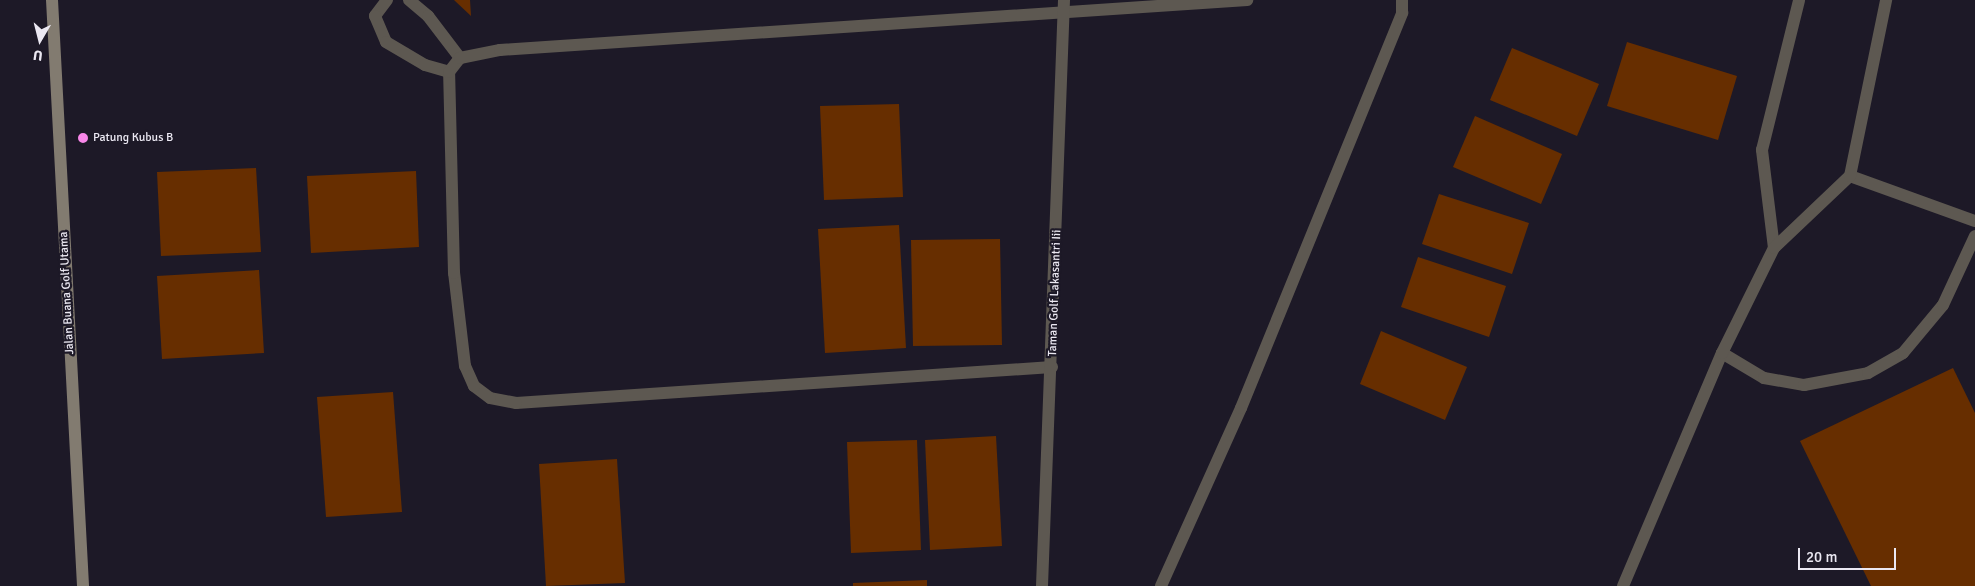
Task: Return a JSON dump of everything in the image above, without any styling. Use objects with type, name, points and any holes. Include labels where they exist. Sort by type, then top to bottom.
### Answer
[{"type":"main road","name":"Jalan Buana Golf Utama","points":[[52,0],[83,586]]},
{"type":"street","points":[[387,0],[375,16],[386,42],[424,65],[449,72]]},
{"type":"street","points":[[409,0],[428,16],[460,58]]},
{"type":"street","name":"Taman Golf Lakasantri Iii","points":[[1042,586],[1052,367],[1064,0]]},
{"type":"street","points":[[1052,367],[516,403],[490,398],[474,386],[465,366],[454,273],[449,72],[460,58],[500,50],[1065,15],[1247,0]]},
{"type":"street","points":[[1161,586],[1248,390],[1402,13],[1402,0]]},
{"type":"street","points":[[1774,248],[1762,150],[1799,0]]},
{"type":"street","points":[[1623,586],[1722,353],[1774,248],[1850,176],[1886,0]]},
{"type":"street","points":[[1850,176],[1975,221]]},
{"type":"street","points":[[1722,353],[1764,378],[1804,385],[1868,373],[1904,353],[1943,305],[1975,236]]},
{"type":"building","points":[[454,0],[470,0],[471,16]]},
{"type":"building","points":[[1627,42],[1737,76],[1718,140],[1607,106]]},
{"type":"building","points":[[1512,48],[1599,84],[1577,136],[1490,100]]},
{"type":"building","points":[[899,104],[903,197],[824,200],[820,106]]},
{"type":"building","points":[[1475,116],[1562,154],[1541,204],[1453,167]]},
{"type":"building","points":[[256,168],[261,252],[161,256],[157,172]]},
{"type":"building","points":[[416,171],[419,247],[311,253],[307,176]]},
{"type":"building","points":[[1439,194],[1529,223],[1512,274],[1422,244]]},
{"type":"building","points":[[899,225],[906,348],[825,353],[818,229]]},
{"type":"building","points":[[1000,239],[1002,345],[913,346],[911,240]]},
{"type":"building","points":[[1418,257],[1506,286],[1489,337],[1401,307]]},
{"type":"building","points":[[259,270],[264,353],[162,359],[157,276]]},
{"type":"building","points":[[1381,331],[1467,367],[1445,420],[1360,384]]},
{"type":"building","points":[[1953,368],[1975,413],[1975,586],[1871,586],[1800,441]]},
{"type":"building","points":[[393,392],[402,512],[326,517],[317,397]]},
{"type":"building","points":[[996,436],[1002,546],[930,550],[925,440]]},
{"type":"building","points":[[917,440],[921,550],[851,553],[847,442]]},
{"type":"building","points":[[617,459],[625,583],[546,586],[539,464]]},
{"type":"building","points":[[927,580],[927,586],[853,586],[853,583]]},
{"type":"place","name":"Patung Kubus B","points":[[83,138]]}]
